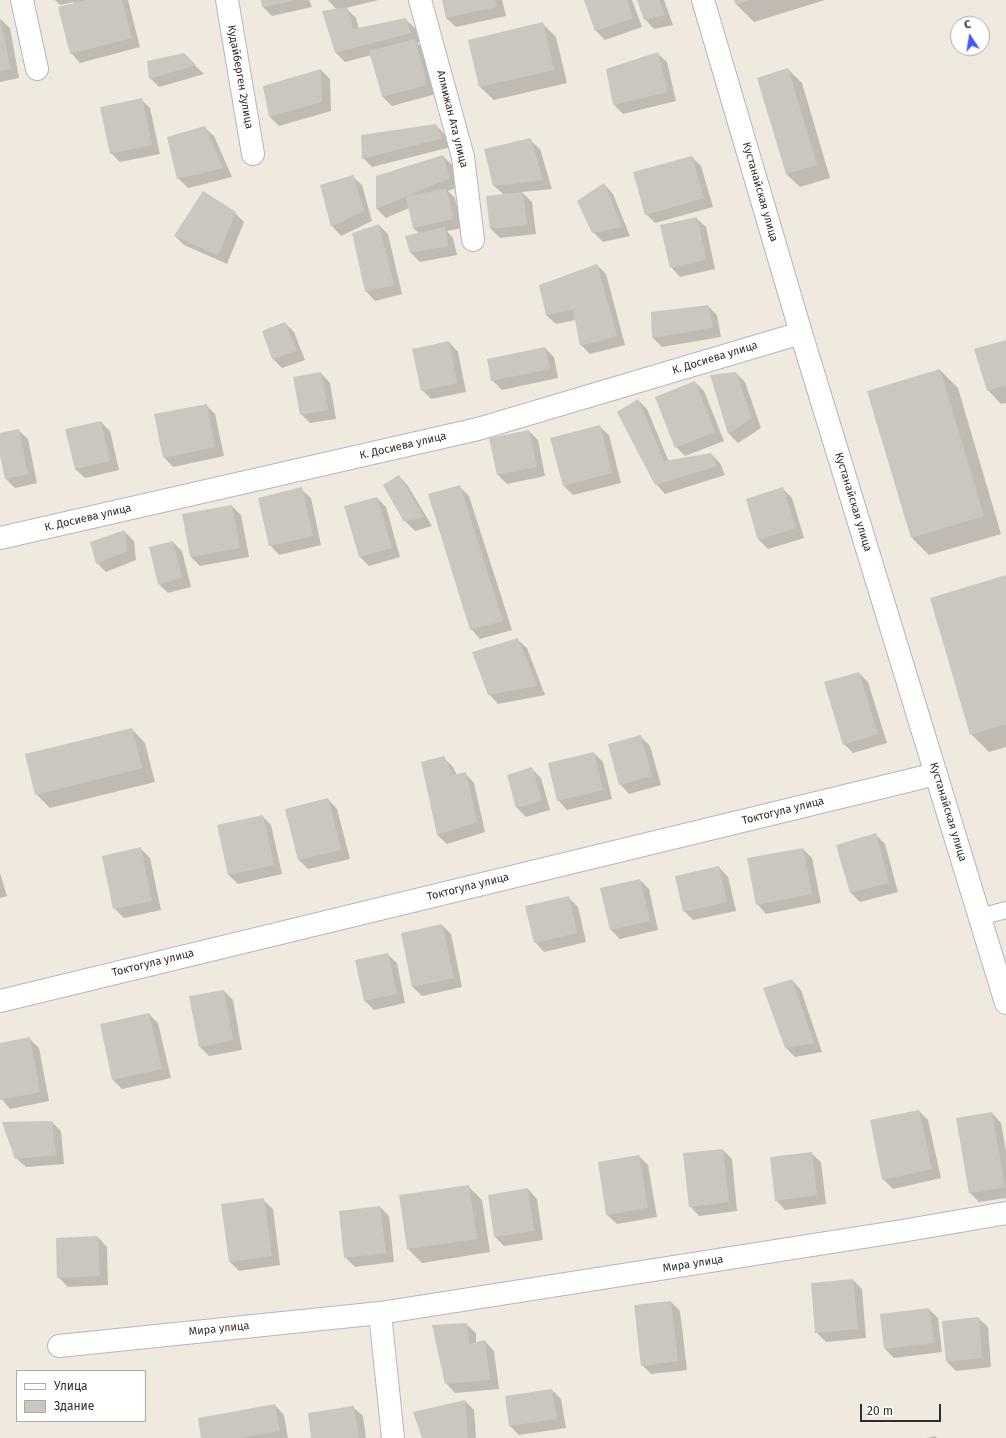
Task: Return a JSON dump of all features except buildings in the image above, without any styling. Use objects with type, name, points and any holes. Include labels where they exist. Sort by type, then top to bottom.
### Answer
[{"type":"street","points":[[22,0],[37,69]]},
{"type":"street","name":"Кудайберген 2улица","points":[[227,0],[253,154]]},
{"type":"street","name":"Алмижан Ата улица","points":[[420,0],[463,157],[473,240]]},
{"type":"street","name":"Кустанайская улица","points":[[703,0],[801,333],[1006,1003]]},
{"type":"street","name":"К. Досиева улица","points":[[0,538],[478,429],[801,333]]},
{"type":"street","name":"Токтогула улица","points":[[0,1000],[936,774]]},
{"type":"street","name":"Мира улица","points":[[59,1346],[380,1313],[902,1231],[1006,1213]]},
{"type":"street","points":[[380,1313],[393,1438]]},
{"type":"lane","points":[[980,917],[1006,910]]}]
